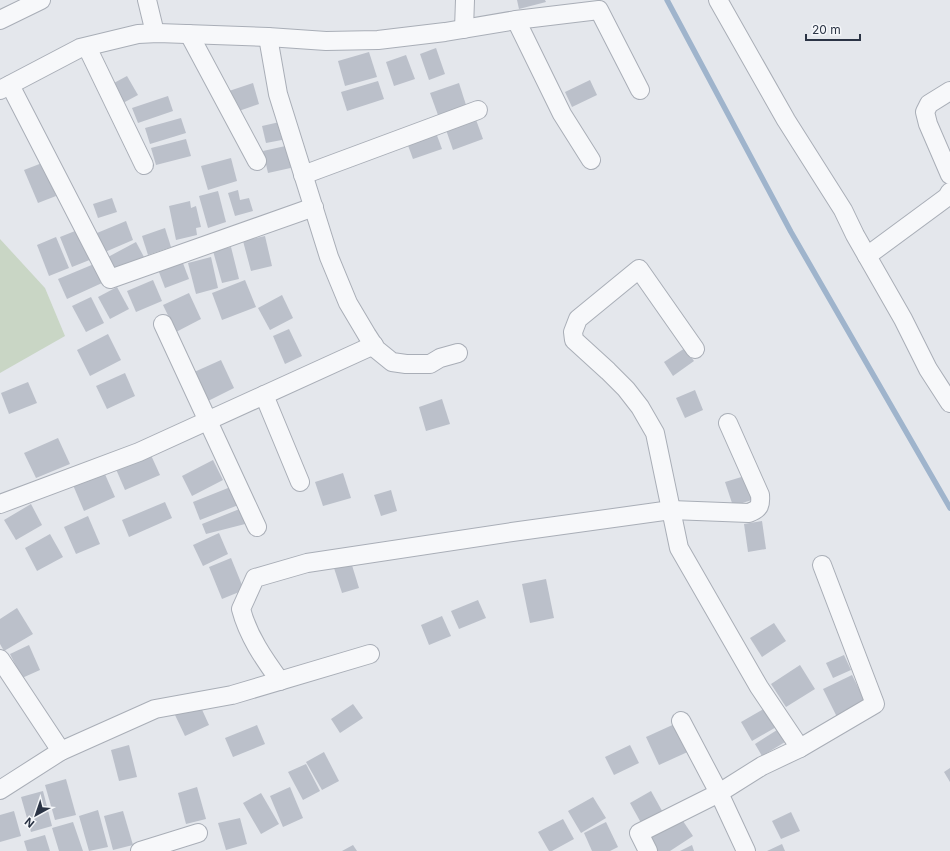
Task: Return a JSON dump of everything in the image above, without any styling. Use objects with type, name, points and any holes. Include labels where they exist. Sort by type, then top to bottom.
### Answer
[{"type":"street","points":[[0,20],[41,0]]},
{"type":"street","points":[[147,0],[156,33]]},
{"type":"street","points":[[464,29],[465,0]]},
{"type":"street","points":[[718,0],[786,120],[843,210],[903,319],[928,369],[950,403]]},
{"type":"street","points":[[314,207],[110,279],[5,88],[80,48],[138,34],[156,33],[268,37],[326,42],[378,40],[464,29],[516,20],[599,10],[640,90]]},
{"type":"street","points":[[516,20],[562,114],[591,160]]},
{"type":"street","points":[[189,34],[257,161]]},
{"type":"street","points":[[268,37],[278,94],[329,257],[348,303],[376,349],[392,362],[406,364],[430,364],[440,358],[458,353]]},
{"type":"street","points":[[87,47],[144,165]]},
{"type":"street","points":[[950,91],[929,104],[925,112],[928,124],[950,175]]},
{"type":"street","points":[[303,175],[478,110]]},
{"type":"street","points":[[867,256],[947,197],[950,192]]},
{"type":"street","points":[[695,349],[639,269],[578,319],[573,332],[574,340],[608,371],[640,407],[655,433],[679,548],[759,688],[800,748]]},
{"type":"street","points":[[163,324],[257,527]]},
{"type":"street","points":[[0,504],[139,452],[374,345]]},
{"type":"street","points":[[264,395],[300,482]]},
{"type":"street","points":[[280,681],[244,624],[241,609],[255,578],[307,563],[671,510],[749,513],[757,510],[761,502],[760,495],[728,423]]},
{"type":"street","points":[[648,851],[640,833],[719,793],[762,766],[800,748],[875,704],[822,565]]},
{"type":"street","points":[[0,790],[61,751],[155,710],[232,695],[370,654]]},
{"type":"street","points":[[0,659],[61,751]]},
{"type":"street","points":[[681,721],[719,793],[746,851]]},
{"type":"street","points":[[140,851],[198,833]]},
{"type":"green space","points":[[0,239],[45,288],[65,336],[0,373]]},
{"type":"building","points":[[517,0],[545,0],[546,2],[519,9]]},
{"type":"building","points":[[436,48],[445,74],[429,80],[420,54]]},
{"type":"building","points":[[369,52],[377,77],[345,86],[338,61]]},
{"type":"building","points":[[406,55],[415,79],[394,86],[386,62]]},
{"type":"building","points":[[127,76],[138,95],[123,103],[112,84]]},
{"type":"building","points":[[590,80],[597,95],[572,107],[565,92]]},
{"type":"building","points":[[378,81],[384,99],[347,111],[341,92]]},
{"type":"building","points":[[253,83],[259,104],[236,112],[229,91]]},
{"type":"building","points":[[459,83],[466,105],[438,115],[430,93]]},
{"type":"building","points":[[168,96],[173,111],[138,123],[132,108]]},
{"type":"building","points":[[475,117],[483,139],[453,150],[445,127]]},
{"type":"building","points":[[181,118],[186,133],[150,144],[145,128]]},
{"type":"building","points":[[284,121],[287,139],[266,143],[262,126]]},
{"type":"building","points":[[435,130],[442,149],[413,159],[406,140]]},
{"type":"building","points":[[186,139],[191,156],[156,165],[151,148]]},
{"type":"building","points":[[290,145],[295,167],[268,173],[263,151]]},
{"type":"building","points":[[231,158],[237,181],[208,190],[201,166]]},
{"type":"building","points":[[42,163],[56,196],[38,203],[24,170]]},
{"type":"building","points":[[238,190],[240,200],[249,198],[253,211],[235,216],[228,193]]},
{"type":"building","points":[[218,191],[226,222],[208,228],[199,196]]},
{"type":"building","points":[[112,198],[117,212],[98,218],[93,204]]},
{"type":"building","points":[[190,201],[191,208],[196,206],[201,227],[196,228],[197,235],[176,240],[169,206]]},
{"type":"building","points":[[126,221],[133,240],[105,252],[97,233]]},
{"type":"building","points":[[165,228],[171,247],[148,255],[142,236]]},
{"type":"building","points":[[80,229],[92,259],[72,267],[60,237]]},
{"type":"building","points":[[265,236],[272,266],[251,271],[243,241]]},
{"type":"building","points":[[56,237],[69,268],[49,276],[37,245]]},
{"type":"building","points":[[136,242],[145,259],[117,274],[108,257]]},
{"type":"building","points":[[231,247],[239,279],[222,283],[213,251]]},
{"type":"building","points":[[211,257],[218,288],[196,294],[188,263]]},
{"type":"building","points":[[181,258],[189,279],[165,288],[157,267]]},
{"type":"building","points":[[94,264],[102,283],[67,299],[58,279]]},
{"type":"building","points":[[153,280],[162,301],[136,312],[127,291]]},
{"type":"building","points":[[245,280],[256,307],[222,320],[212,293]]},
{"type":"building","points":[[117,287],[129,309],[110,319],[98,297]]},
{"type":"building","points":[[189,293],[201,319],[176,332],[163,305]]},
{"type":"building","points":[[282,295],[293,318],[270,330],[258,308]]},
{"type":"building","points":[[91,297],[104,323],[86,332],[72,306]]},
{"type":"building","points":[[289,329],[302,356],[285,364],[273,336]]},
{"type":"building","points":[[108,334],[121,360],[90,376],[77,350]]},
{"type":"building","points":[[685,348],[694,361],[673,376],[664,362]]},
{"type":"building","points":[[221,360],[234,388],[206,402],[192,373]]},
{"type":"building","points":[[125,373],[135,396],[107,409],[96,386]]},
{"type":"building","points":[[28,382],[37,403],[9,414],[1,393]]},
{"type":"building","points":[[695,390],[703,410],[685,418],[676,398]]},
{"type":"building","points":[[442,399],[450,424],[426,431],[419,407]]},
{"type":"building","points":[[58,438],[70,464],[36,478],[24,453]]},
{"type":"building","points":[[150,453],[160,475],[125,490],[115,467]]},
{"type":"building","points":[[213,460],[223,480],[192,496],[182,476]]},
{"type":"building","points":[[104,472],[115,497],[84,511],[73,485]]},
{"type":"building","points":[[343,473],[351,498],[323,506],[315,482]]},
{"type":"building","points":[[748,475],[755,499],[733,506],[725,482]]},
{"type":"building","points":[[233,486],[241,504],[200,520],[193,502]]},
{"type":"building","points":[[391,490],[397,511],[381,516],[374,495]]},
{"type":"building","points":[[165,502],[172,518],[129,537],[122,520]]},
{"type":"building","points":[[31,504],[42,525],[16,540],[4,520]]},
{"type":"building","points":[[242,508],[249,523],[206,534],[202,524]]},
{"type":"building","points":[[88,516],[100,544],[76,554],[64,527]]},
{"type":"building","points":[[762,521],[766,549],[748,552],[744,524]]},
{"type":"building","points":[[219,533],[228,554],[203,566],[193,545]]},
{"type":"building","points":[[50,534],[63,557],[37,571],[25,548]]},
{"type":"building","points":[[231,558],[244,590],[222,599],[209,567]]},
{"type":"building","points":[[351,562],[359,588],[342,593],[334,568]]},
{"type":"building","points":[[546,579],[554,618],[530,623],[522,584]]},
{"type":"building","points":[[478,600],[486,618],[459,629],[451,611]]},
{"type":"building","points":[[17,608],[33,634],[4,651],[0,644],[0,619]]},
{"type":"building","points":[[442,616],[451,636],[429,645],[421,625]]},
{"type":"building","points":[[774,623],[786,641],[762,657],[750,638]]},
{"type":"building","points":[[29,645],[40,670],[22,678],[10,654]]},
{"type":"building","points":[[844,655],[851,670],[833,678],[826,663]]},
{"type":"building","points":[[800,665],[815,689],[786,707],[771,684]]},
{"type":"building","points":[[852,675],[866,703],[837,717],[823,689]]},
{"type":"building","points":[[199,703],[209,725],[185,736],[175,715]]},
{"type":"building","points":[[353,704],[363,718],[340,733],[331,719]]},
{"type":"building","points":[[767,707],[778,726],[752,741],[741,722]]},
{"type":"building","points":[[679,722],[692,750],[659,765],[646,737]]},
{"type":"building","points":[[257,725],[265,744],[233,757],[225,738]]},
{"type":"building","points":[[777,730],[785,742],[762,756],[755,744]]},
{"type":"building","points":[[129,745],[137,777],[119,781],[111,750]]},
{"type":"building","points":[[630,745],[639,763],[614,775],[605,757]]},
{"type":"building","points":[[324,752],[339,781],[322,790],[306,762]]},
{"type":"building","points":[[306,764],[320,791],[303,800],[288,772]]},
{"type":"building","points":[[950,768],[950,782],[944,772]]},
{"type":"building","points":[[66,779],[76,815],[55,820],[45,785]]},
{"type":"building","points":[[197,787],[206,819],[186,824],[178,793]]},
{"type":"building","points":[[290,787],[303,818],[283,827],[270,796]]},
{"type":"building","points":[[43,791],[52,826],[31,832],[21,797]]},
{"type":"building","points":[[651,791],[666,818],[645,830],[630,803]]},
{"type":"building","points":[[261,793],[279,824],[261,834],[243,803]]},
{"type":"building","points":[[593,797],[606,818],[581,833],[568,811]]},
{"type":"building","points":[[98,810],[108,847],[89,851],[79,816]]},
{"type":"building","points":[[14,811],[21,836],[0,842],[0,815]]},
{"type":"building","points":[[123,811],[133,845],[113,850],[104,816]]},
{"type":"building","points":[[791,812],[800,831],[781,839],[772,821]]},
{"type":"building","points":[[240,818],[247,844],[226,850],[218,823]]},
{"type":"building","points":[[681,818],[693,836],[670,851],[656,851],[649,839]]},
{"type":"building","points":[[563,819],[574,839],[552,851],[549,851],[538,832]]},
{"type":"building","points":[[73,822],[83,851],[59,851],[52,828]]},
{"type":"building","points":[[606,822],[618,847],[610,851],[592,851],[584,833]]},
{"type":"building","points":[[45,835],[50,851],[27,851],[24,841]]},
{"type":"building","points":[[782,844],[785,851],[767,851]]},
{"type":"building","points":[[353,845],[357,851],[342,851]]},
{"type":"building","points":[[692,845],[694,851],[680,851]]},
{"type":"waterway","points":[[667,0],[791,232],[950,508]]}]
